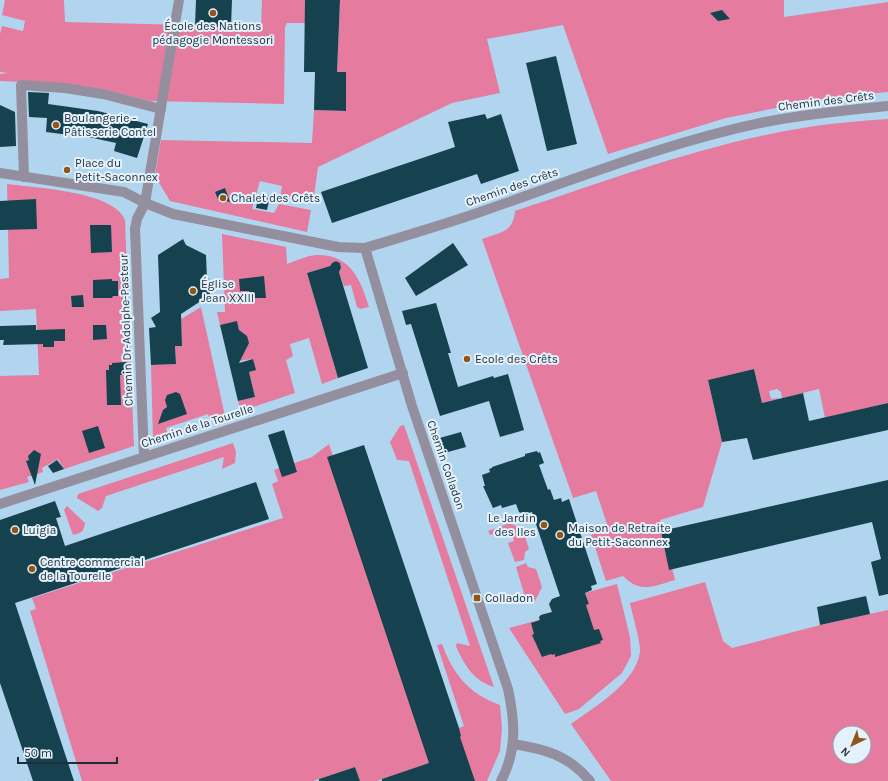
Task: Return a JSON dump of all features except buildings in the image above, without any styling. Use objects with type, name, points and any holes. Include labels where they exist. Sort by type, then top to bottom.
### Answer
[{"type":"street","name":"Chemin Dr-Adolphe-Pasteur","points":[[144,457],[135,240],[137,219],[145,203],[161,108],[163,84],[179,0]]},
{"type":"street","points":[[24,177],[21,85],[65,88],[103,94],[161,108]]},
{"type":"street","name":"Chemin des Crêts","points":[[145,203],[173,214],[338,248],[365,248],[486,210],[599,170],[700,138],[765,122],[828,112],[888,106]]},
{"type":"street","points":[[0,173],[124,192],[145,203]]},
{"type":"street","name":"Chemin Colladon","points":[[365,248],[420,430],[508,689],[513,710],[513,744],[510,762],[502,781]]},
{"type":"street","name":"Chemin de la Tourelle","points":[[0,504],[403,372]]},
{"type":"street","points":[[513,744],[543,749],[556,754],[581,771],[590,781]]},
{"type":"shaded area","points":[[5,0],[64,0],[65,22],[261,27],[262,0],[305,0],[305,23],[287,23],[285,27],[284,104],[150,101],[102,89],[70,84],[0,81],[0,74],[8,73],[0,72],[0,34],[2,26],[23,31],[25,21],[2,15]]},
{"type":"shaded area","points":[[340,0],[784,0],[784,17],[888,2],[888,92],[826,98],[726,118],[608,154],[563,25],[487,39],[500,93],[452,103],[318,167],[313,204],[280,197],[282,186],[260,181],[252,209],[274,213],[279,204],[311,210],[307,232],[170,201],[155,176],[161,140],[312,143],[314,110],[346,111],[346,73],[337,72]]},
{"type":"shaded area","points":[[888,119],[888,403],[825,418],[819,389],[782,398],[781,392],[777,389],[769,391],[771,399],[778,399],[762,403],[754,369],[708,380],[722,442],[703,507],[660,520],[675,580],[648,587],[636,585],[623,576],[606,581],[591,535],[609,530],[596,491],[573,498],[482,239],[500,233],[508,228],[512,224],[515,211],[693,153],[730,143],[803,128],[835,123]]},
{"type":"shaded area","points":[[7,184],[54,190],[90,197],[106,203],[118,210],[125,220],[134,446],[64,469],[58,459],[42,468],[43,472],[27,477],[29,482],[0,490],[0,376],[39,375],[36,309],[0,311],[0,279],[9,278]]},
{"type":"shaded area","points":[[222,234],[286,247],[287,264],[310,256],[328,256],[338,259],[352,270],[358,278],[369,307],[360,309],[357,307],[351,285],[344,286],[339,272],[341,268],[340,263],[337,261],[332,263],[330,266],[307,273],[338,378],[322,384],[309,338],[290,344],[293,356],[286,360],[295,393],[241,411],[238,401],[255,397],[249,372],[255,370],[253,359],[239,361],[237,355],[228,358],[226,350],[243,346],[237,322],[220,325],[217,312],[225,312]]},
{"type":"shaded area","points":[[201,307],[225,416],[210,420],[208,414],[166,428],[168,435],[153,440],[151,365],[176,364],[175,346],[182,345],[181,319]]},
{"type":"shaded area","points":[[404,425],[494,687],[481,681],[470,671],[462,660],[456,646],[457,643],[470,646],[409,461],[397,460],[390,442],[400,426]]},
{"type":"shaded area","points":[[233,443],[236,452],[235,463],[222,469],[224,457],[106,496],[102,508],[98,511],[77,498],[78,494]]},
{"type":"shaded area","points":[[329,444],[377,590],[434,745],[461,736],[459,728],[464,726],[437,645],[442,644],[451,665],[471,689],[479,695],[500,705],[502,728],[500,751],[487,781],[475,781],[434,764],[424,765],[377,781],[360,781],[355,767],[313,781],[82,781],[30,611],[36,609],[32,598],[283,518],[272,484],[278,481],[274,470],[312,457]]},
{"type":"shaded area","points":[[67,506],[85,523],[83,530],[80,533],[73,535],[64,510]]},
{"type":"shaded area","points":[[510,523],[523,530],[529,549],[525,552],[524,560],[515,562],[508,543],[514,541],[510,529],[490,535],[488,531]]},
{"type":"shaded area","points":[[526,563],[528,567],[536,569],[542,587],[535,601],[532,602],[531,599],[526,600],[516,567]]},
{"type":"shaded area","points":[[705,582],[723,641],[732,648],[820,625],[888,610],[888,781],[611,781],[571,724],[613,693],[631,674],[637,663],[640,652],[638,635],[630,603]]},
{"type":"shaded area","points":[[617,584],[630,637],[631,656],[622,673],[579,709],[565,714],[509,628],[539,620],[541,615],[585,602],[586,605],[589,604],[585,593]]},
{"type":"place","name":"École des Nations pédagogie Montessori","points":[[213,13]]},
{"type":"place","name":"Boulangerie - Pâtisserie Contel","points":[[56,125]]},
{"type":"place","name":"Place du Petit-Saconnex","points":[[67,170]]},
{"type":"place","name":"Chalet des Crêts","points":[[223,198]]},
{"type":"place","name":"Église Jean XXIII","points":[[193,291]]},
{"type":"place","name":"Ecole des Crêts","points":[[467,359]]},
{"type":"place","name":"Le Jardin des Iles","points":[[544,525]]},
{"type":"place","name":"Luigia","points":[[15,530]]},
{"type":"place","name":"Maison de Retraite du Petit-Saconnex","points":[[560,535]]},
{"type":"place","name":"Centre commercial de la Tourelle","points":[[32,569]]},
{"type":"place","name":"Colladon","points":[[477,598]]}]
